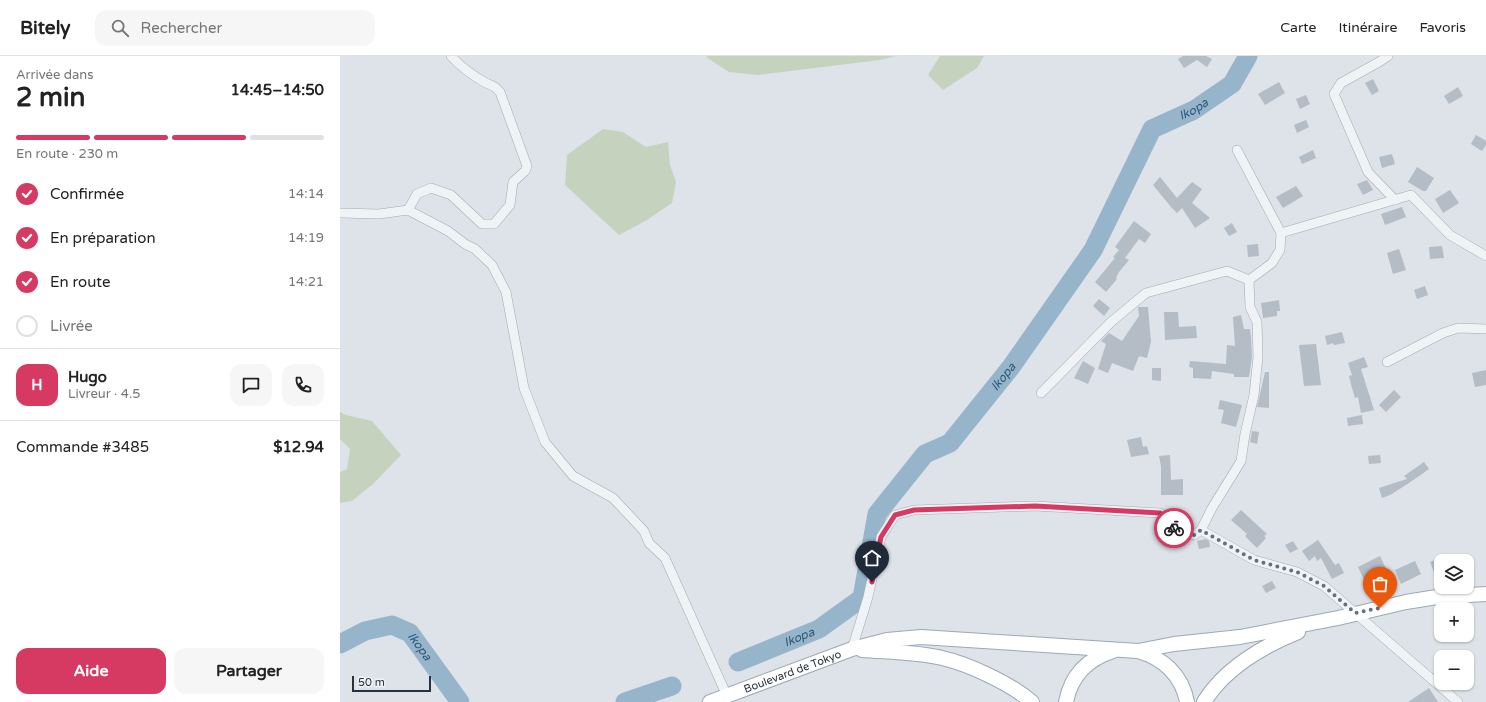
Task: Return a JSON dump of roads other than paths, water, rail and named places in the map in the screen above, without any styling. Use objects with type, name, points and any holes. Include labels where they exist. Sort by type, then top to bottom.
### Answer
[{"type":"main road","points":[[1204,702],[1211,691],[1229,673],[1249,658],[1282,638],[1355,613],[1437,597],[1486,594]]},
{"type":"main road","points":[[1066,702],[1072,682],[1085,665],[1103,654],[1123,650],[1138,651],[1174,644],[1240,638],[1338,618]]},
{"type":"main road","name":"Boulevard de Tokyo","points":[[710,702],[852,650],[887,640],[921,637],[1123,650]]},
{"type":"main road","points":[[852,650],[942,658],[977,670],[1010,687],[1032,702]]},
{"type":"main road","points":[[1138,651],[1156,658],[1172,670],[1182,687],[1187,702]]},
{"type":"street","points":[[408,210],[417,194],[431,188],[451,195],[482,224],[494,224],[510,205],[513,182],[525,171],[527,166],[500,92],[496,86],[484,82],[462,67],[451,56]]},
{"type":"street","points":[[1388,56],[1341,83],[1334,94],[1368,172],[1395,200]]},
{"type":"street","points":[[1238,150],[1281,233],[1280,250],[1272,263],[1249,280]]},
{"type":"street","points":[[1281,233],[1411,195],[1450,235],[1486,256]]},
{"type":"street","points":[[340,213],[379,214],[408,210],[448,231],[465,244],[475,249],[492,265],[506,292],[524,388],[545,442],[574,476],[613,498],[644,531],[649,543],[664,558],[726,696]]},
{"type":"street","points":[[1041,392],[1111,322],[1146,293],[1227,271],[1249,280]]},
{"type":"street","points":[[852,650],[868,597],[881,537],[895,515],[914,510],[1035,506],[1130,510],[1160,513],[1178,531],[1194,535],[1201,530],[1212,508],[1241,461],[1245,434],[1254,394],[1258,357],[1257,322],[1250,307],[1249,280]]},
{"type":"street","points":[[1387,362],[1443,333],[1458,328],[1486,329]]},
{"type":"street","points":[[1201,530],[1254,560],[1297,572],[1324,586],[1458,702]]},
{"type":"waterway","name":"Ikopa","points":[[738,662],[819,629],[862,598],[877,514],[925,454],[950,443],[1011,367],[1093,250],[1152,129],[1194,110],[1232,84],[1248,56]]},
{"type":"waterway","name":"Ikopa","points":[[340,644],[365,631],[392,625],[410,633],[460,702]]},
{"type":"waterway","name":"Ikopa","points":[[625,702],[672,686]]}]
